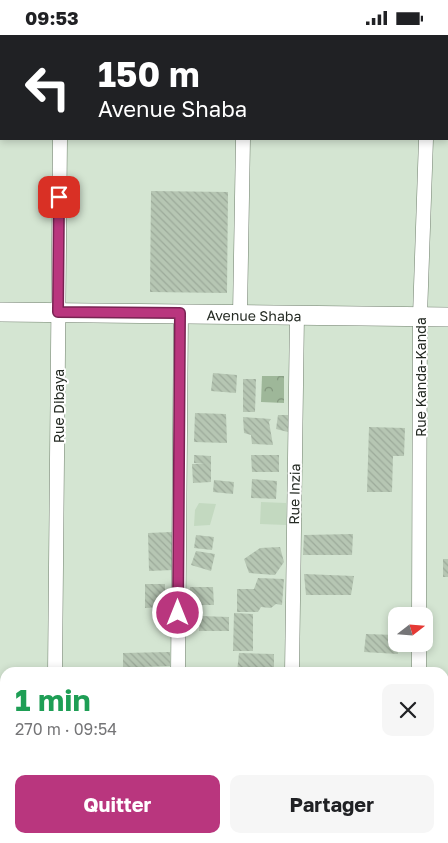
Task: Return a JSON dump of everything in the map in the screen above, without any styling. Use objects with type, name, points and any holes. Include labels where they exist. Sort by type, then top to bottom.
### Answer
[{"type":"street","name":"Rue Dibaya","points":[[55,667],[60,140]]},
{"type":"street","points":[[240,313],[243,140]]},
{"type":"street","name":"Rue Kanda-Kanda","points":[[419,607],[420,316],[426,140]]},
{"type":"street","name":"Avenue Shaba","points":[[0,312],[240,313],[448,317]]},
{"type":"street","points":[[178,667],[180,313]]},
{"type":"street","name":"Rue Inzia","points":[[292,667],[297,315]]},
{"type":"street","points":[[419,653],[419,667]]},
{"type":"shaded area","points":[[261,502],[286,503],[286,525],[260,524]]},
{"type":"shaded area","points":[[199,503],[216,504],[210,525],[194,526],[195,510]]},
{"type":"green space","points":[[262,376],[284,376],[284,403],[261,402]]},
{"type":"building","points":[[151,191],[228,192],[227,293],[150,292]]},
{"type":"building","points":[[213,373],[237,375],[236,393],[211,391]]},
{"type":"building","points":[[243,379],[256,379],[255,412],[243,412]]},
{"type":"building","points":[[195,413],[226,414],[227,443],[194,442]]},
{"type":"building","points":[[278,415],[288,415],[288,432],[276,429]]},
{"type":"building","points":[[243,417],[271,419],[269,422],[273,445],[252,444],[251,435],[244,433]]},
{"type":"building","points":[[369,427],[405,428],[404,456],[393,456],[392,492],[367,492]]},
{"type":"building","points":[[194,455],[211,456],[211,482],[193,483],[192,464],[205,464],[194,463]]},
{"type":"building","points":[[251,455],[279,455],[279,472],[252,472]]},
{"type":"building","points":[[252,479],[277,481],[276,499],[251,498]]},
{"type":"building","points":[[214,480],[234,482],[233,494],[213,492]]},
{"type":"building","points":[[172,532],[173,570],[149,571],[148,533]]},
{"type":"building","points":[[353,534],[352,555],[303,555],[304,535]]},
{"type":"building","points":[[196,535],[214,537],[212,550],[194,548]]},
{"type":"building","points":[[280,547],[284,562],[275,575],[249,573],[244,559],[260,548]]},
{"type":"building","points":[[196,551],[215,554],[211,571],[191,565]]},
{"type":"building","points":[[443,559],[448,559],[448,577],[443,577]]},
{"type":"building","points":[[304,574],[354,576],[351,595],[306,595]]},
{"type":"building","points":[[258,578],[284,579],[282,605],[276,604],[271,608],[261,607],[258,612],[237,612],[237,589],[254,589]]},
{"type":"building","points":[[145,584],[165,584],[165,607],[145,608]]},
{"type":"building","points":[[190,587],[213,587],[214,605],[189,605]]},
{"type":"building","points":[[234,613],[253,614],[253,651],[233,651]]},
{"type":"building","points":[[200,616],[229,617],[229,631],[199,631]]},
{"type":"building","points":[[366,634],[388,635],[388,653],[398,654],[364,652]]},
{"type":"building","points":[[170,652],[170,666],[123,667],[123,653]]},
{"type":"building","points":[[239,653],[274,654],[274,667],[238,667]]},
{"type":"route","points":[[59,197],[58,312],[180,313],[178,613]]}]
